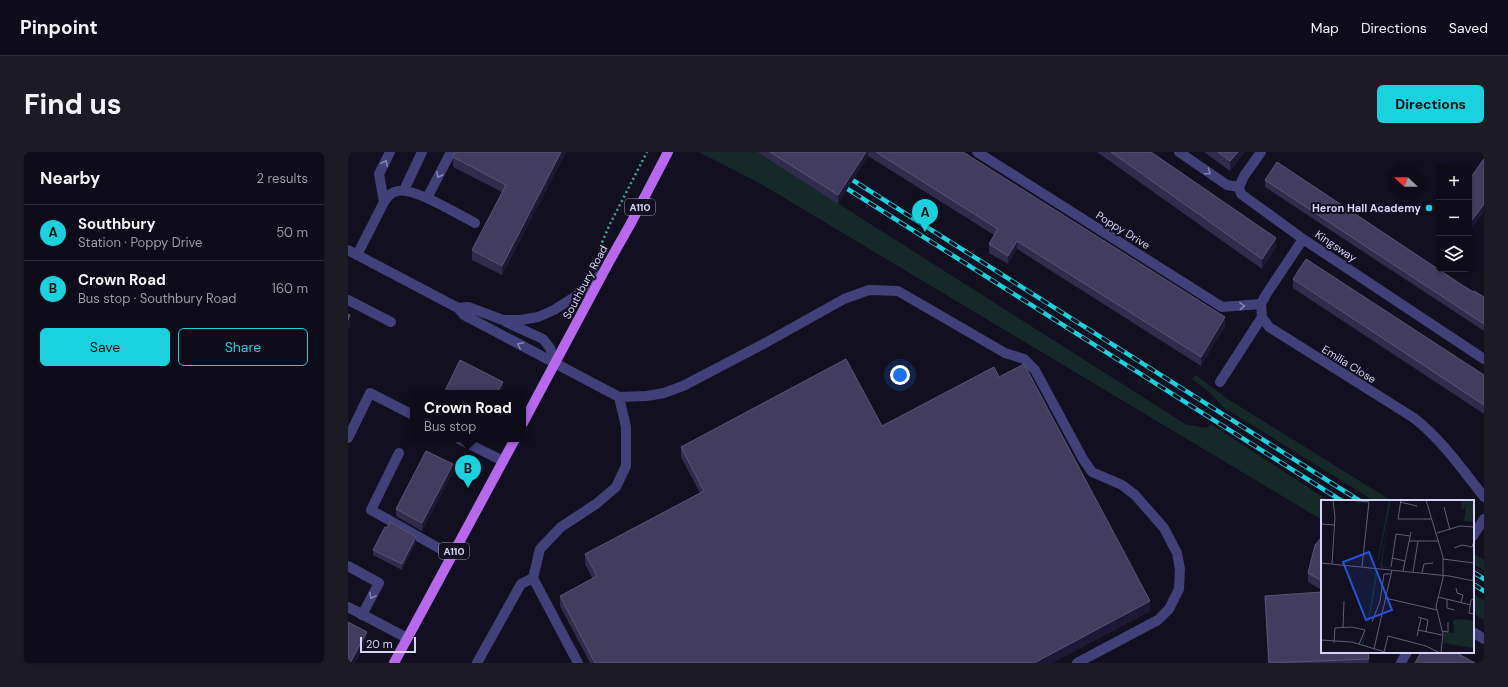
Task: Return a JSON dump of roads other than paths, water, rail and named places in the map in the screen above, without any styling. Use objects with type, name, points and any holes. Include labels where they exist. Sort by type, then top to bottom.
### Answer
[{"type":"main road","name":"Southbury Road","points":[[526,417],[668,152]]},
{"type":"main road","name":"A110","points":[[394,663],[513,442]]},
{"type":"street","points":[[384,202],[379,174],[390,152]]},
{"type":"street","points":[[404,190],[422,152]]},
{"type":"street","points":[[427,198],[451,152]]},
{"type":"street","name":"Poppy Drive","points":[[978,152],[1222,307],[1261,304]]},
{"type":"street","points":[[1180,152],[1227,185],[1239,187],[1244,176],[1261,152]]},
{"type":"street","name":"Kingsway","points":[[1239,187],[1241,194],[1303,239],[1484,359]]},
{"type":"street","points":[[357,254],[384,202],[389,195],[397,191],[404,190],[415,193],[474,223]]},
{"type":"street","points":[[1220,382],[1262,317],[1261,304],[1267,293],[1303,239]]},
{"type":"street","points":[[348,250],[458,308],[464,315],[619,397],[647,396],[683,386],[767,342],[844,299],[869,290],[898,291],[1005,353],[1024,359],[1035,370],[1083,459],[1092,472],[1122,485],[1135,495],[1164,528],[1177,553],[1180,569],[1179,589],[1169,609],[1158,620],[1077,663]]},
{"type":"street","points":[[502,320],[521,320],[538,317],[554,310],[587,289],[604,271]]},
{"type":"street","points":[[348,300],[391,322]]},
{"type":"street","points":[[458,308],[468,307],[502,320],[544,340],[550,348],[555,363]]},
{"type":"street","name":"Emilia Close","points":[[1262,317],[1269,327],[1276,333],[1414,418],[1429,430],[1451,454],[1484,497]]},
{"type":"street","points":[[348,438],[370,393],[410,413]]},
{"type":"street","points":[[578,663],[533,578],[540,549],[561,528],[596,504],[616,487],[626,466],[626,427],[619,397]]},
{"type":"street","points":[[465,442],[503,461]]},
{"type":"street","points":[[398,453],[371,510],[451,555]]},
{"type":"street","points":[[1474,534],[1484,519]]},
{"type":"street","points":[[348,566],[379,583],[362,615]]},
{"type":"street","points":[[477,663],[521,584],[533,578]]},
{"type":"street","points":[[348,607],[408,638]]},
{"type":"street","points":[[1474,633],[1484,639]]},
{"type":"street","points":[[1401,663],[1407,653]]},
{"type":"railway","points":[[843,174],[1358,500]]},
{"type":"railway","points":[[838,183],[1340,500]]},
{"type":"railway","points":[[1474,573],[1484,579]]},
{"type":"railway","points":[[1474,585],[1484,591]]},
{"type":"place","name":"Heron Hall Academy","points":[[1429,208]]},
{"type":"place","name":"Southbury","points":[[925,232]]},
{"type":"place","name":"Crown Road","points":[[468,488]]}]
